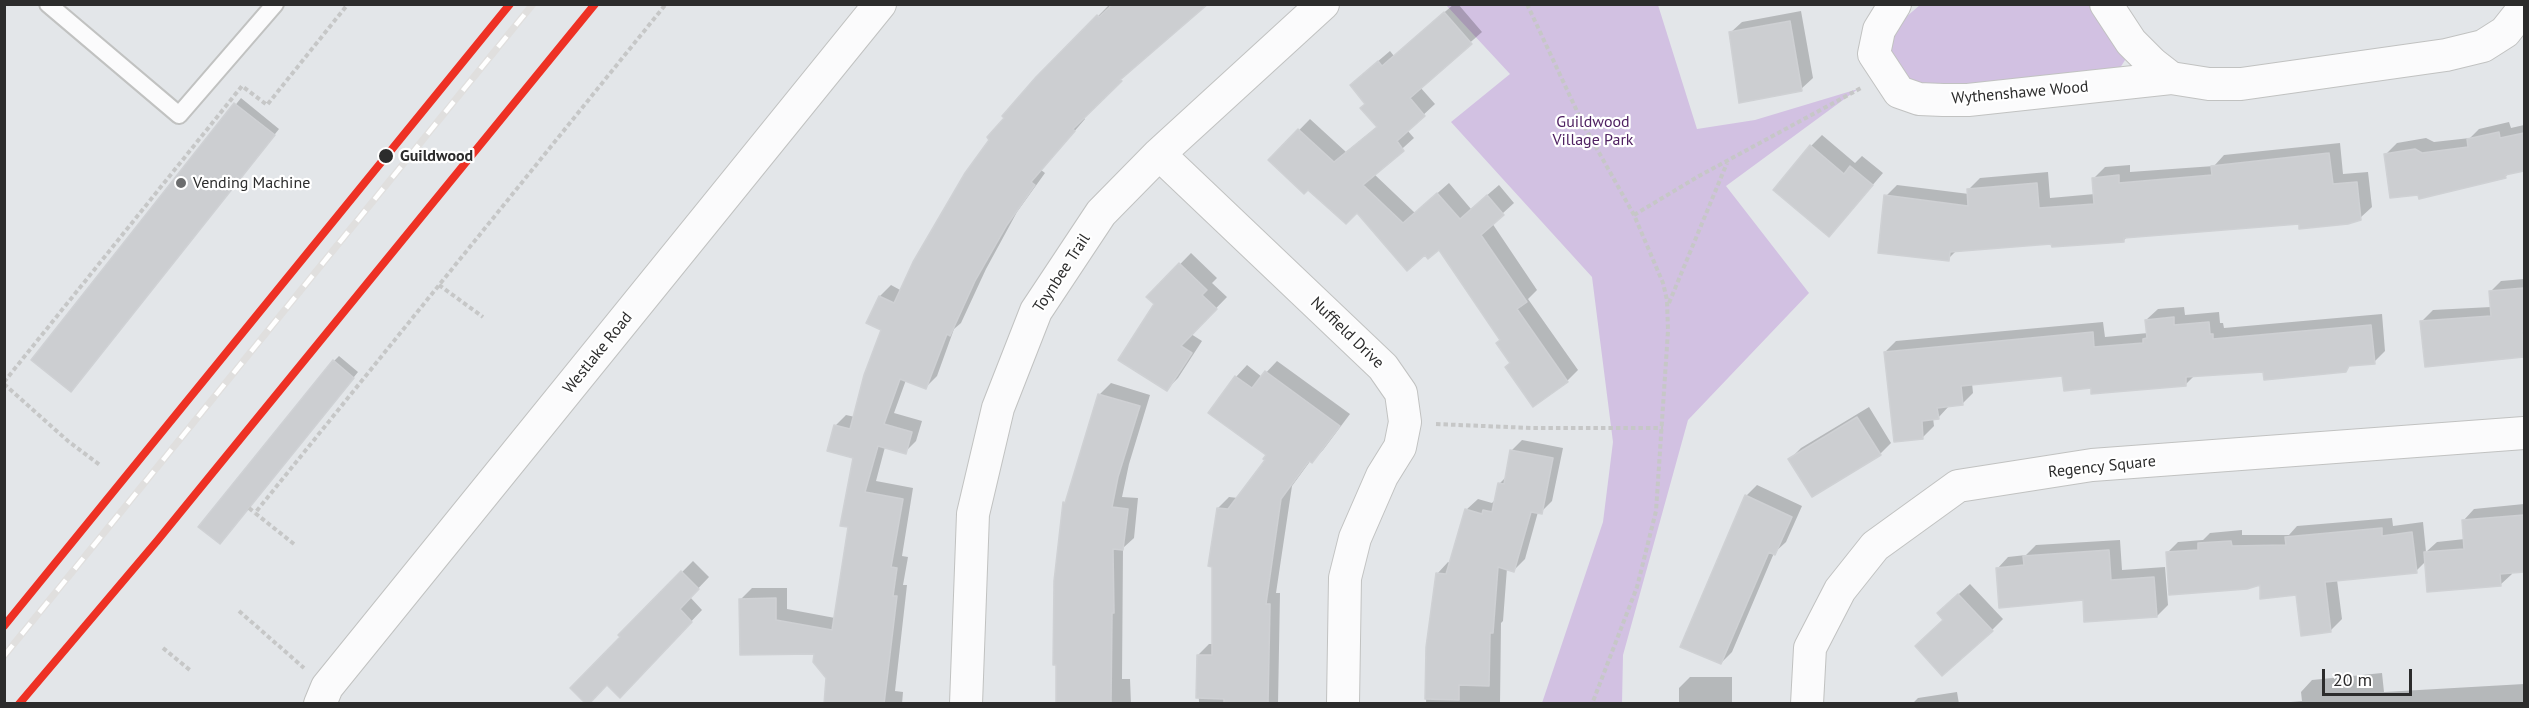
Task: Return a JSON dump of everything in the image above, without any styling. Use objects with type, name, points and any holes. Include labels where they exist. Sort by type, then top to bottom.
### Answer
[{"type":"street","name":"Westlake Road","points":[[323,695],[880,4]]},
{"type":"street","name":"Toynbee Trail","points":[[966,704],[974,514],[998,408],[1036,310],[1101,213],[1159,154],[1323,4]]},
{"type":"street","name":"Wythenshawe Wood","points":[[1895,4],[1879,30],[1874,54],[1899,92],[1919,99],[1942,100],[1968,100],[2171,78],[2209,84],[2241,84],[2446,55],[2483,46],[2505,32],[2524,9]]},
{"type":"street","points":[[2106,4],[2131,42],[2171,78]]},
{"type":"street","name":"Nuffield Drive","points":[[1159,154],[1383,367],[1401,393],[1405,422],[1400,447],[1382,476],[1355,538],[1345,578],[1343,704]]},
{"type":"street","name":"Regency Square","points":[[1807,704],[1810,648],[1840,590],[1875,546],[1958,486],[2092,465],[2524,432]]},
{"type":"lane","points":[[48,4],[179,115],[275,4]]},
{"type":"path","points":[[100,465],[68,441],[4,383],[242,86],[267,105],[348,4]]},
{"type":"path","points":[[1527,4],[1584,124],[1634,215],[1663,283],[1668,307],[1658,497],[1648,549],[1637,587],[1593,704]]},
{"type":"path","points":[[255,513],[665,5]]},
{"type":"path","points":[[1634,215],[1886,74]]},
{"type":"path","points":[[1668,307],[1683,265],[1727,162]]},
{"type":"path","points":[[439,285],[483,317]]},
{"type":"path","points":[[1405,422],[1531,428],[1663,428]]},
{"type":"path","points":[[249,508],[294,544]]},
{"type":"path","points":[[239,611],[323,695]]},
{"type":"path","points":[[162,648],[191,671]]},
{"type":"green space","points":[[2090,4],[2098,20],[2127,57],[2118,71],[1931,93],[1904,76],[1890,52],[1892,29],[1920,5]]},
{"type":"green space","name":"Guildwood Village Park","points":[[1446,5],[1658,5],[1697,129],[1755,120],[1858,89],[1726,186],[1809,293],[1688,420],[1623,655],[1622,703],[1542,703],[1603,522],[1613,442],[1592,277],[1451,122],[1510,74]]},
{"type":"building","points":[[1113,4],[1208,4],[1120,80],[1122,81],[1073,129],[1075,131],[1031,182],[1035,185],[1007,225],[975,281],[950,336],[947,334],[926,389],[900,379],[884,424],[912,432],[906,454],[878,446],[865,492],[903,499],[891,567],[897,568],[893,596],[897,596],[884,704],[824,704],[826,678],[813,662],[814,654],[740,655],[739,599],[776,598],[776,620],[832,630],[848,527],[840,526],[853,458],[827,451],[834,425],[850,429],[864,375],[881,330],[866,323],[879,296],[894,303],[913,262],[965,173],[989,140],[987,137],[1004,118],[1002,116],[1036,77],[1097,15],[1099,17]]},
{"type":"building","points":[[1444,12],[1472,44],[1410,98],[1425,116],[1397,141],[1404,151],[1363,185],[1403,223],[1437,193],[1460,219],[1487,195],[1504,215],[1481,235],[1527,302],[1517,309],[1568,382],[1533,407],[1505,367],[1510,363],[1496,343],[1500,340],[1439,250],[1428,259],[1425,255],[1407,271],[1357,213],[1346,224],[1308,190],[1304,194],[1268,160],[1298,129],[1334,162],[1377,127],[1360,108],[1365,104],[1350,85],[1378,61],[1382,66]]},
{"type":"building","points":[[1790,21],[1802,91],[1739,103],[1729,32]]},
{"type":"building","points":[[234,103],[275,135],[71,392],[31,360]]},
{"type":"building","points":[[2499,132],[2500,138],[2524,133],[2524,171],[2505,175],[2506,178],[2419,199],[2418,195],[2390,198],[2384,154],[2415,149],[2422,153],[2468,147],[2467,139]]},
{"type":"building","points":[[1810,145],[1844,174],[1850,166],[1873,185],[1829,237],[1773,190]]},
{"type":"building","points":[[2329,153],[2333,184],[2357,182],[2361,220],[2348,224],[2299,229],[2299,224],[2124,238],[2124,242],[2052,247],[2051,244],[1950,252],[1949,261],[1878,253],[1884,195],[1968,206],[1967,189],[2037,183],[2039,208],[2094,204],[2092,178],[2119,175],[2119,183],[2212,175],[2211,166]]},
{"type":"building","points":[[1179,263],[1207,290],[1202,295],[1217,309],[1181,346],[1192,353],[1167,391],[1118,360],[1154,304],[1146,297]]},
{"type":"building","points":[[2524,288],[2524,331],[2522,331],[2524,357],[2425,367],[2420,321],[2491,316],[2489,291]]},
{"type":"building","points":[[2174,317],[2174,325],[2209,322],[2213,339],[2371,325],[2375,364],[2349,366],[2346,372],[2264,380],[2263,372],[2186,377],[2186,386],[2091,394],[2091,388],[2064,391],[2062,376],[1961,386],[1963,405],[1937,408],[1939,419],[1922,421],[1923,439],[1894,442],[1884,352],[2093,332],[2094,347],[2143,343],[2143,339],[2147,338],[2145,320]]},
{"type":"building","points":[[333,360],[354,378],[220,544],[198,527]]},
{"type":"building","points":[[1265,371],[1340,426],[1312,463],[1309,461],[1281,499],[1266,604],[1270,604],[1268,704],[1224,704],[1224,699],[1196,698],[1197,655],[1212,655],[1212,567],[1208,566],[1217,508],[1228,509],[1265,460],[1263,459],[1266,455],[1208,413],[1235,376],[1252,388]]},
{"type":"building","points":[[1098,394],[1140,406],[1118,477],[1112,507],[1128,509],[1123,550],[1113,549],[1114,613],[1112,613],[1111,704],[1056,704],[1056,665],[1053,665],[1054,581],[1063,502],[1065,503]]},
{"type":"building","points":[[1857,417],[1881,455],[1812,497],[1788,459]]},
{"type":"building","points":[[1510,450],[1553,458],[1542,514],[1531,512],[1514,572],[1498,567],[1493,633],[1490,633],[1489,686],[1459,685],[1459,700],[1425,699],[1426,647],[1436,573],[1446,574],[1465,509],[1482,514],[1483,510],[1492,512],[1498,483],[1504,484]]},
{"type":"building","points":[[1745,495],[1792,517],[1775,555],[1769,552],[1721,664],[1680,647]]},
{"type":"building","points":[[2524,515],[2524,572],[2500,574],[2501,586],[2427,592],[2424,552],[2464,549],[2462,520]]},
{"type":"building","points":[[2382,528],[2382,536],[2412,532],[2417,573],[2325,582],[2331,632],[2301,636],[2296,595],[2260,599],[2260,585],[2247,589],[2169,595],[2166,552],[2198,550],[2198,543],[2231,541],[2232,546],[2286,545],[2285,537]]},
{"type":"building","points":[[2109,550],[2111,580],[2154,577],[2157,617],[2084,622],[2083,600],[1999,608],[1996,568],[2024,565],[2023,556]]},
{"type":"building","points":[[681,571],[699,589],[680,609],[692,622],[620,698],[607,685],[589,704],[586,704],[570,688]]},
{"type":"building","points":[[1958,594],[1993,631],[1942,676],[1915,646],[1943,620],[1937,613]]},
{"type":"railway","points":[[4,656],[533,4]]},
{"type":"transit line","points":[[4,626],[510,4]]},
{"type":"transit line","points":[[19,704],[157,541],[595,4]]},
{"type":"place","name":"Guildwood","points":[[386,156]]},
{"type":"place","name":"Vending Machine","points":[[181,183]]}]
